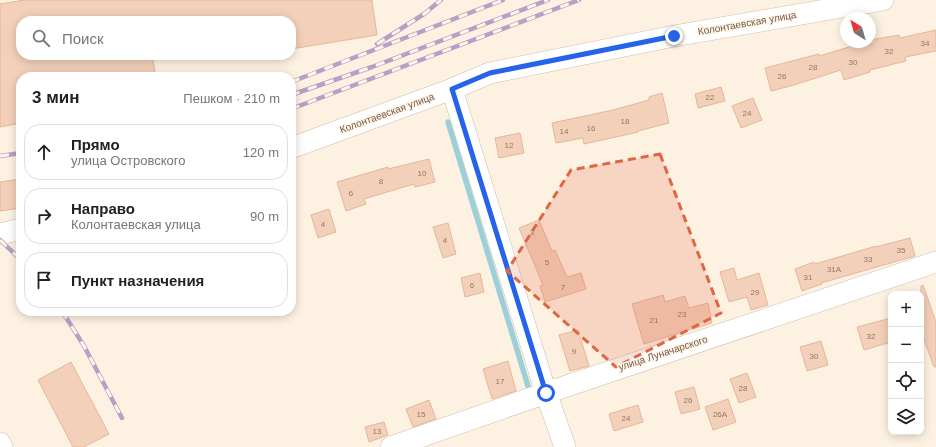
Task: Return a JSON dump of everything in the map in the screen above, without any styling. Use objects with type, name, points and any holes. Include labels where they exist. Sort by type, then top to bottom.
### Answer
[{"type":"street","name":"Колонтаевская улица","points":[[296,146],[452,89],[490,73],[674,36],[883,0]]},
{"type":"street","points":[[452,89],[546,393],[565,447]]},
{"type":"street","points":[[0,234],[16,230]]},
{"type":"street","name":"улица Луначарского","points":[[391,447],[546,393],[936,262]]},
{"type":"street","points":[[0,443],[2,447]]},
{"type":"highlighted area","points":[[660,154],[721,313],[616,367],[507,271],[571,170]]},
{"type":"building","points":[[24,0],[372,0],[377,35],[296,48],[296,16],[16,16],[16,60],[153,60],[155,72],[16,72],[16,124],[0,127],[0,4]]},
{"type":"building","points":[[936,30],[936,51],[905,57],[906,61],[870,70],[870,72],[844,80],[841,70],[771,91],[765,68],[819,54],[819,56],[846,48],[876,48],[876,39],[899,35],[900,38]]},
{"type":"building","points":[[721,87],[725,101],[698,108],[695,94]]},
{"type":"building","points":[[662,93],[669,123],[638,132],[584,144],[583,138],[556,143],[552,123],[613,110],[649,100],[649,97]]},
{"type":"building","points":[[753,98],[762,120],[741,128],[732,106]]},
{"type":"building","points":[[520,133],[524,153],[499,158],[495,138]]},
{"type":"building","points":[[429,159],[435,182],[415,187],[414,184],[364,199],[366,204],[346,211],[337,182],[388,167],[388,169]]},
{"type":"building","points":[[16,180],[16,209],[0,211],[0,182]]},
{"type":"building","points":[[329,209],[336,232],[318,238],[311,215]]},
{"type":"building","points":[[539,220],[552,251],[555,250],[567,277],[581,273],[586,289],[545,302],[540,286],[543,285],[519,228]]},
{"type":"building","points":[[448,223],[456,254],[443,258],[433,227]]},
{"type":"building","points":[[910,238],[915,256],[821,283],[822,284],[802,291],[795,269],[814,262],[815,264],[876,246]]},
{"type":"building","points":[[734,268],[737,280],[759,273],[768,305],[751,310],[747,297],[729,302],[720,272]]},
{"type":"building","points":[[480,273],[484,292],[465,297],[461,278]]},
{"type":"building","points":[[923,285],[936,322],[936,367],[934,367],[924,339],[924,291],[921,291],[921,286]]},
{"type":"building","points":[[663,295],[665,302],[685,296],[689,308],[708,303],[712,323],[644,344],[632,304]]},
{"type":"building","points":[[888,319],[888,343],[864,350],[857,327]]},
{"type":"building","points":[[578,330],[589,366],[570,371],[559,335]]},
{"type":"building","points":[[821,341],[828,365],[807,371],[800,347]]},
{"type":"building","points":[[508,361],[516,391],[492,399],[483,369]]},
{"type":"building","points":[[71,362],[109,434],[84,447],[73,447],[38,380]]},
{"type":"building","points":[[747,373],[756,397],[739,403],[730,379]]},
{"type":"building","points":[[694,387],[700,409],[681,414],[675,392]]},
{"type":"building","points":[[728,399],[736,422],[713,430],[705,407]]},
{"type":"building","points":[[429,400],[436,419],[413,427],[406,409]]},
{"type":"building","points":[[638,405],[643,422],[614,431],[609,414]]},
{"type":"building","points":[[384,422],[388,435],[369,442],[365,427]]},
{"type":"waterway","points":[[448,122],[528,386]]},
{"type":"railway","points":[[377,44],[424,14],[441,0]]},
{"type":"railway","points":[[296,80],[503,0]]},
{"type":"railway","points":[[296,93],[372,67],[548,0]]},
{"type":"railway","points":[[296,107],[579,0]]},
{"type":"railway","points":[[0,156],[16,154]]},
{"type":"railway","points":[[0,240],[16,255]]},
{"type":"railway","points":[[65,316],[84,346],[122,418]]},
{"type":"route","points":[[546,393],[452,89],[490,73],[674,36]]}]
